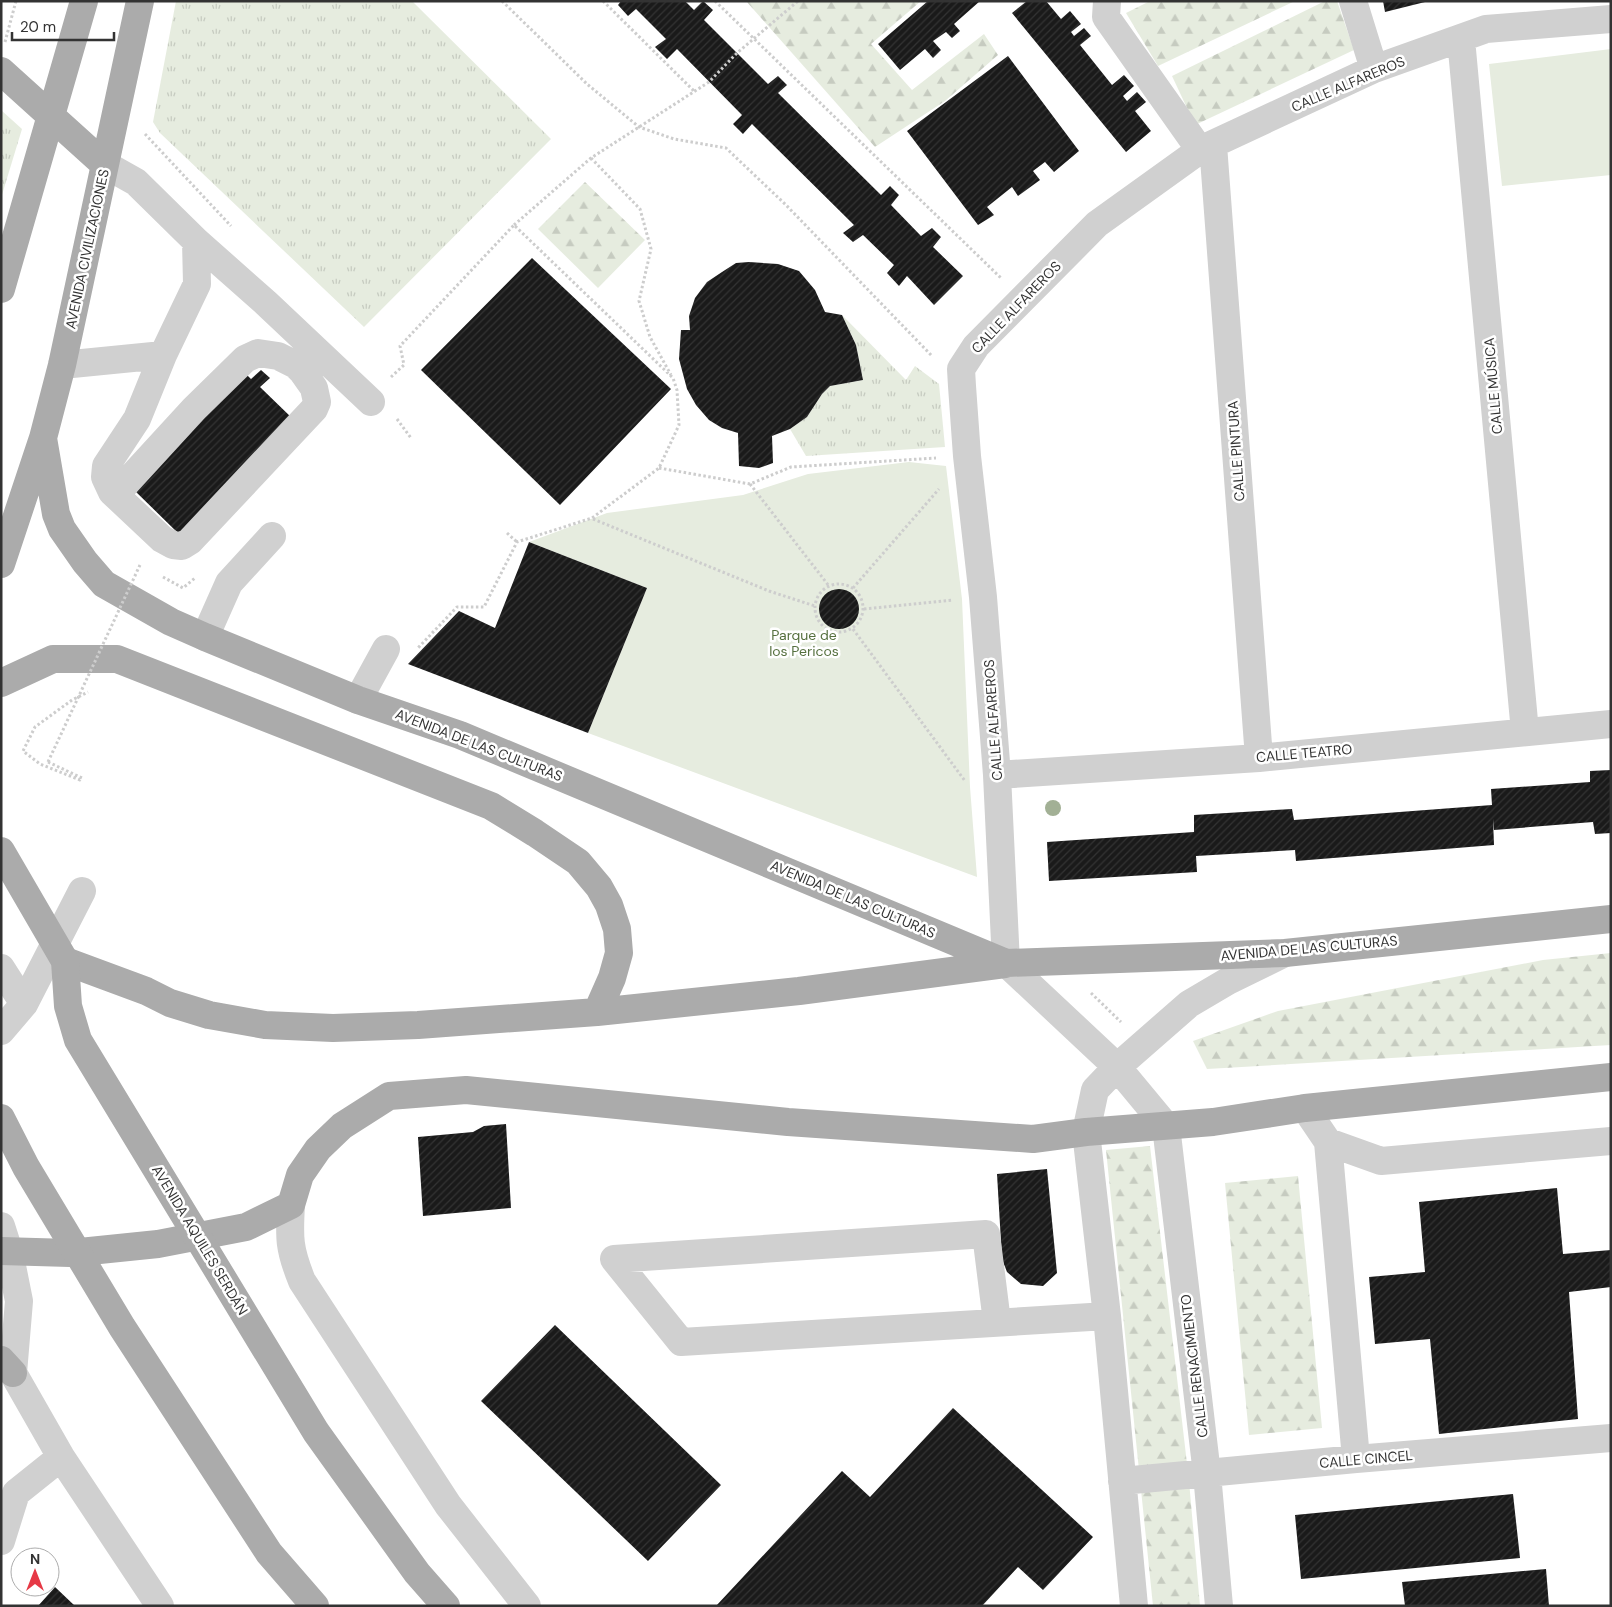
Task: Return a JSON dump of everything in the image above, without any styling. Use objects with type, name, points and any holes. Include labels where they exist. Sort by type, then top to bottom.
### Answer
[{"type":"main road","points":[[1,290],[84,1]]},
{"type":"main road","name":"AVENIDA CIVILIZACIONES","points":[[1,564],[43,438],[62,365],[140,1]]},
{"type":"main road","points":[[2,60],[51,117],[104,164]]},
{"type":"main road","name":"AVENIDA DE LAS CULTURAS","points":[[43,438],[56,514],[62,529],[85,562],[104,584],[171,622],[358,700],[460,735],[1006,963],[1286,952],[1611,919]]},
{"type":"main road","points":[[1,683],[54,659],[117,658],[491,806],[536,833],[578,862],[599,887],[609,905],[616,929],[619,953],[612,978],[597,1012]]},
{"type":"main road","name":"AVENIDA AQUILES SERDÁN","points":[[1,851],[65,961],[68,1006],[78,1040],[316,1432],[417,1572],[446,1606]]},
{"type":"main road","points":[[65,961],[178,1005],[209,1015],[265,1026],[333,1028],[418,1026],[597,1012],[799,991],[1006,963]]},
{"type":"main road","points":[[4,1242],[70,1253],[158,1244],[246,1227],[291,1205],[300,1175],[318,1148],[342,1126],[389,1096],[466,1090],[788,1122],[1033,1139],[1086,1132],[1212,1122],[1305,1108],[1611,1077]]},
{"type":"main road","points":[[1,1118],[26,1167],[122,1328],[268,1553],[315,1606]]},
{"type":"street","points":[[1107,1],[1106,17],[1206,147]]},
{"type":"street","points":[[1353,1],[1374,69]]},
{"type":"street","name":"CALLE ALFAREROS","points":[[1006,963],[997,775],[983,597],[967,456],[961,369],[976,346],[1097,224],[1206,147],[1374,69],[1486,29],[1611,19]]},
{"type":"street","name":"CALLE MÚSICA","points":[[1461,39],[1525,732]]},
{"type":"street","name":"CALLE PINTURA","points":[[1206,147],[1259,758]]},
{"type":"street","points":[[104,164],[136,182],[196,241],[266,303],[378,392]]},
{"type":"street","points":[[116,494],[194,410],[245,359],[258,353],[278,356],[296,365],[310,379],[317,395],[314,409],[190,541],[182,546],[162,539],[109,488],[105,477],[106,466],[137,419],[163,355],[197,284],[196,241]]},
{"type":"street","points":[[62,365],[163,355]]},
{"type":"street","points":[[205,637],[229,583],[272,536]]},
{"type":"street","points":[[358,700],[386,649]]},
{"type":"street","name":"CALLE TEATRO","points":[[997,775],[1259,758],[1611,724]]},
{"type":"street","points":[[1,1030],[24,1004],[82,891]]},
{"type":"street","points":[[1134,1606],[1107,1316],[1086,1132],[1095,1090],[1117,1066],[1189,1004],[1228,981],[1286,952]]},
{"type":"street","name":"AVENIDA DE LAS CULTURAS","points":[[1006,963],[1117,1066],[1166,1126]]},
{"type":"street","points":[[1,968],[24,1004]]},
{"type":"street","points":[[1305,1108],[1328,1142],[1356,1459]]},
{"type":"street","name":"CALLE RENACIMIENTO","points":[[1166,1126],[1207,1474],[1219,1606]]},
{"type":"street","points":[[1328,1142],[1381,1161],[1611,1141]]},
{"type":"street","points":[[291,1205],[289,1240],[293,1260],[302,1281],[448,1505],[528,1606]]},
{"type":"street","points":[[998,1322],[986,1234],[614,1258],[681,1342],[1107,1316]]},
{"type":"street","points":[[4,1242],[20,1301],[7,1366],[61,1457],[160,1606]]},
{"type":"street","name":"CALLE CINCEL","points":[[1122,1481],[1611,1438]]},
{"type":"street","points":[[1,1541],[16,1493],[61,1457]]},
{"type":"path","points":[[2,60],[16,1]]},
{"type":"path","points":[[502,1],[587,84],[639,127],[674,139],[726,148],[786,206],[941,364],[961,369]]},
{"type":"path","points":[[603,1],[695,92]]},
{"type":"path","points":[[715,1],[1023,300]]},
{"type":"path","points":[[378,392],[404,365],[400,346],[514,225],[591,158],[710,82],[737,53],[798,1]]},
{"type":"path","points":[[416,650],[457,607],[484,607],[516,542],[592,518],[659,468],[679,425],[677,390],[673,378],[650,336],[639,301],[651,249],[640,209],[591,158]]},
{"type":"path","points":[[514,225],[673,378]]},
{"type":"path","points":[[659,468],[750,484],[790,467],[967,456]]},
{"type":"path","points":[[853,588],[967,456]]},
{"type":"path","points":[[750,484],[829,586]]},
{"type":"path","points":[[592,518],[770,591],[815,606]]},
{"type":"path","points":[[507,533],[516,542]]},
{"type":"path","points":[[91,690],[72,700],[35,728],[23,751],[40,764],[80,780],[82,778],[48,762],[140,565]]},
{"type":"path","points":[[837,584],[845,584],[853,588],[863,601],[864,610],[859,624],[853,629],[838,633],[830,631],[819,621],[815,614],[815,606],[822,591],[829,586],[837,584]]},
{"type":"path","points":[[864,610],[983,597]]},
{"type":"path","points":[[853,629],[970,787]]},
{"type":"path","points":[[1086,987],[1122,1023]]},
{"type":"green space","points":[[176,1],[412,1],[551,139],[364,327],[160,133],[153,122]]},
{"type":"green space","points":[[746,1],[921,1],[871,44],[912,90],[984,34],[998,55],[945,101],[875,147]]},
{"type":"green space","points":[[1150,1],[1295,1],[1158,66],[1126,13]]},
{"type":"green space","points":[[1325,1],[1337,1],[1354,50],[1195,125],[1172,76]]},
{"type":"green space","points":[[1611,49],[1611,175],[1502,186],[1489,64]]},
{"type":"green space","points":[[1,110],[22,129],[1,198]]},
{"type":"green space","points":[[585,182],[645,240],[598,288],[538,229]]},
{"type":"green space","points":[[842,315],[906,380],[915,366],[939,384],[945,447],[806,456],[790,429],[807,417],[822,394],[830,386],[863,380],[856,345]]},
{"type":"green space","name":"Parque de los Pericos","points":[[909,462],[946,466],[962,599],[970,787],[977,877],[588,733],[647,588],[529,542],[607,513],[743,495],[808,474]]},
{"type":"green space","points":[[1611,953],[1611,1045],[1207,1069],[1193,1041],[1278,1011],[1543,960]]},
{"type":"green space","points":[[1150,1146],[1189,1481],[1200,1606],[1153,1606],[1106,1150]]},
{"type":"green space","points":[[1298,1176],[1322,1428],[1249,1435],[1225,1183]]},
{"type":"building","points":[[621,1],[685,1],[694,10],[703,1],[713,10],[704,20],[768,84],[778,76],[787,85],[778,93],[881,195],[890,186],[899,195],[891,205],[921,236],[932,228],[941,237],[933,247],[963,276],[934,305],[907,276],[899,286],[887,273],[894,265],[863,235],[853,242],[843,233],[854,225],[752,124],[743,134],[733,124],[742,115],[677,49],[667,59],[655,47],[666,39],[636,9],[628,16],[618,5]]},
{"type":"building","points":[[928,1],[980,1],[954,24],[960,31],[952,38],[946,32],[933,41],[941,50],[933,58],[925,49],[900,70],[878,44]]},
{"type":"building","points":[[1027,1],[1046,1],[1061,19],[1070,11],[1081,24],[1071,32],[1074,36],[1084,28],[1091,36],[1080,45],[1112,85],[1124,75],[1134,86],[1123,96],[1127,101],[1137,92],[1146,102],[1135,111],[1151,131],[1126,152],[1012,13]]},
{"type":"building","points":[[1383,1],[1425,1],[1425,2],[1385,12]]},
{"type":"building","points":[[1008,56],[1079,151],[1054,172],[1045,162],[1033,171],[1040,180],[1018,196],[1012,187],[987,207],[994,215],[978,225],[907,131]]},
{"type":"building","points":[[532,258],[671,389],[560,505],[421,370]]},
{"type":"building","points":[[736,263],[778,264],[799,271],[815,290],[825,312],[842,315],[856,345],[863,380],[830,386],[822,394],[807,417],[790,429],[772,436],[773,463],[759,468],[739,466],[738,433],[722,428],[709,420],[696,405],[687,389],[679,359],[681,330],[690,330],[689,316],[695,298],[707,282],[722,272]]},
{"type":"building","points":[[261,370],[270,378],[260,387],[294,420],[180,535],[133,489],[246,374],[251,379]]},
{"type":"building","points":[[529,542],[647,588],[588,733],[408,664],[459,611],[495,628]]},
{"type":"building","points":[[843,589],[850,592],[856,598],[859,609],[858,617],[850,626],[843,629],[835,629],[828,626],[820,617],[819,605],[822,598],[831,590]]},
{"type":"building","points":[[1611,770],[1611,833],[1595,834],[1593,822],[1494,830],[1493,819],[1494,845],[1296,861],[1295,850],[1196,856],[1197,872],[1049,881],[1047,842],[1194,832],[1194,815],[1292,809],[1294,820],[1492,805],[1491,789],[1590,782],[1590,771]]},
{"type":"building","points":[[506,1124],[511,1208],[423,1216],[418,1137],[473,1132],[484,1126]]},
{"type":"building","points":[[1047,1169],[1057,1273],[1043,1286],[1021,1284],[1007,1272],[1002,1259],[997,1174]]},
{"type":"building","points":[[1557,1188],[1563,1254],[1611,1250],[1611,1287],[1569,1292],[1578,1419],[1439,1434],[1430,1339],[1375,1344],[1369,1277],[1425,1272],[1419,1202]]},
{"type":"building","points":[[555,1325],[721,1485],[648,1561],[481,1401]]},
{"type":"building","points":[[953,1408],[1093,1537],[1043,1590],[1018,1567],[982,1606],[716,1606],[842,1471],[870,1497]]},
{"type":"building","points":[[1513,1494],[1520,1558],[1301,1579],[1295,1515]]},
{"type":"building","points":[[1546,1569],[1549,1606],[1405,1606],[1402,1582]]},
{"type":"building","points":[[60,1592],[75,1606],[38,1606],[46,1597],[60,1597]]}]
